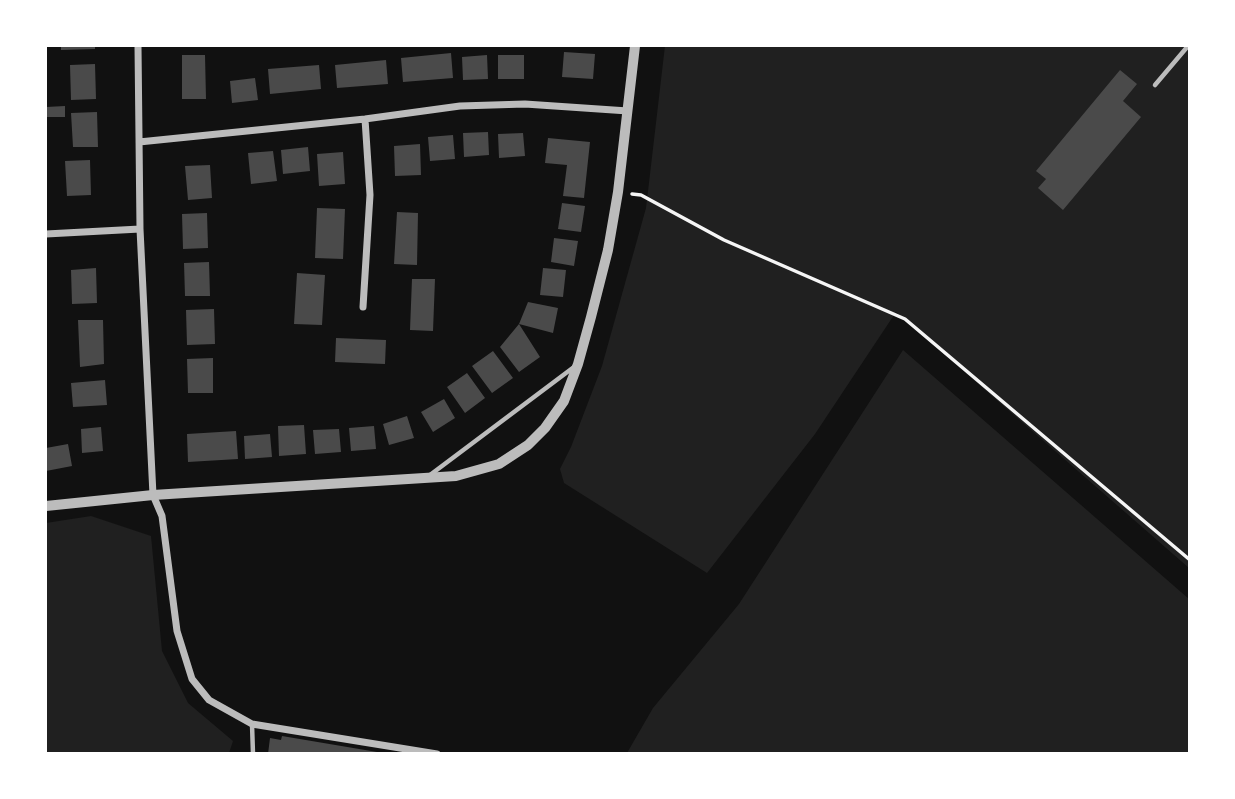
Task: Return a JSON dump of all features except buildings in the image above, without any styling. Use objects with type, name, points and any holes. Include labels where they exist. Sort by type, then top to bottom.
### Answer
[{"type":"street","points":[[138,46],[140,229],[153,495],[162,516],[177,631],[192,679],[209,700],[252,724],[437,754]]},
{"type":"street","points":[[46,506],[153,495],[423,480],[466,475],[510,458],[528,445],[558,411],[578,364],[608,250],[618,192],[635,46]]},
{"type":"street","points":[[139,142],[460,106],[525,104],[628,111]]},
{"type":"street","points":[[363,307],[370,195],[365,118]]},
{"type":"street","points":[[46,234],[140,229]]},
{"type":"lane","points":[[1155,85],[1188,46]]},
{"type":"lane","points":[[423,480],[578,364]]},
{"type":"lane","points":[[252,724],[253,754]]},
{"type":"path","points":[[618,192],[641,195],[724,240],[905,319],[1189,560]]},
{"type":"shaded area","points":[[665,46],[1189,46],[1189,568],[896,312],[815,434],[707,573],[564,483],[560,469],[602,366],[646,208]]},
{"type":"shaded area","points":[[903,350],[1189,599],[1189,753],[627,753],[653,708],[739,604]]},
{"type":"shaded area","points":[[91,516],[151,536],[162,651],[188,703],[233,741],[229,753],[46,753],[46,523]]}]
